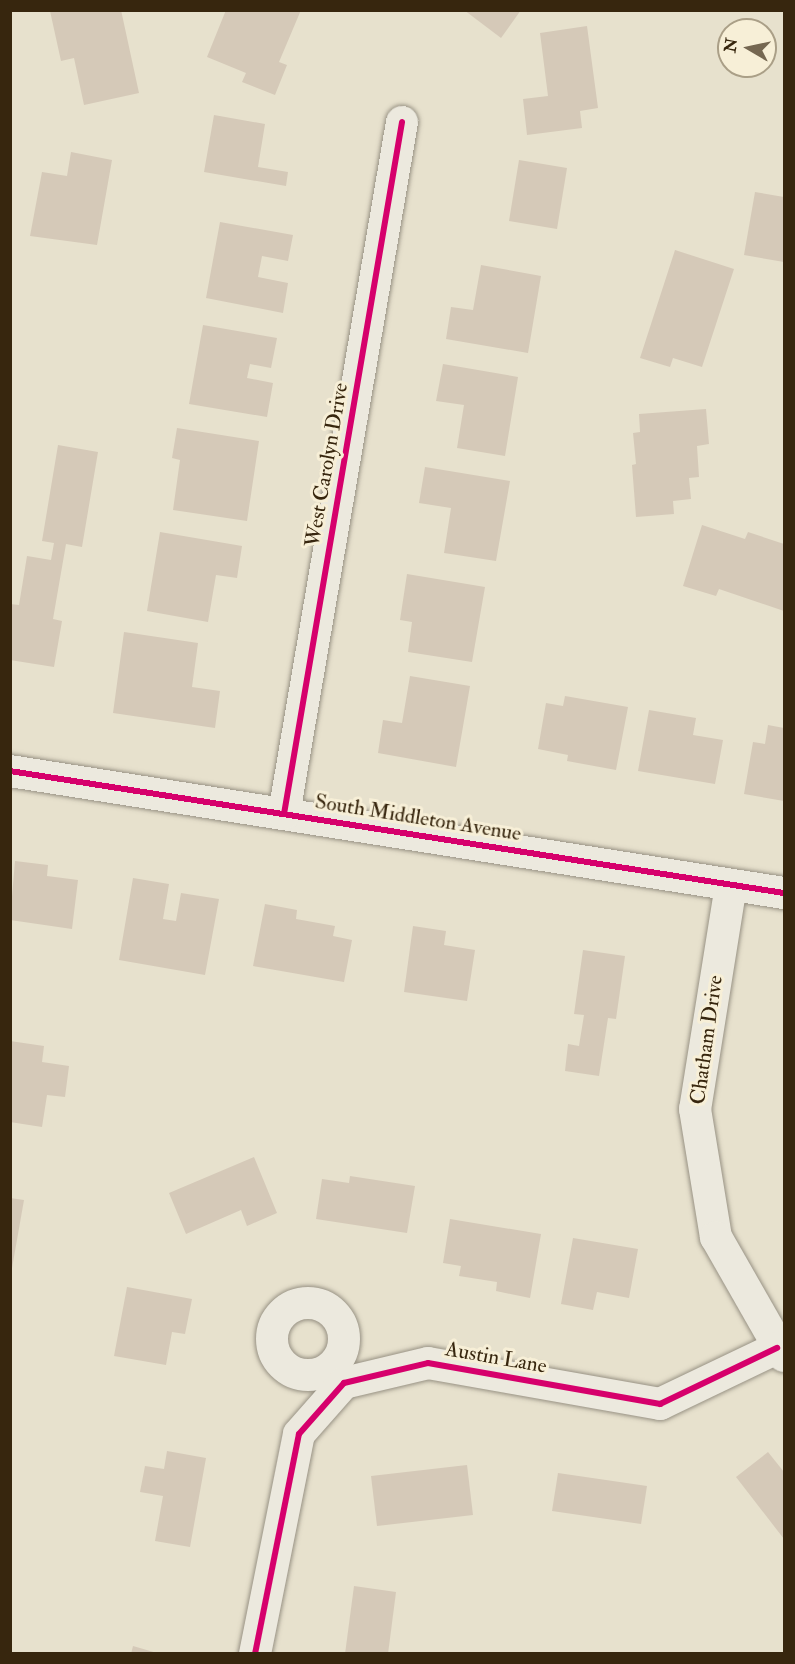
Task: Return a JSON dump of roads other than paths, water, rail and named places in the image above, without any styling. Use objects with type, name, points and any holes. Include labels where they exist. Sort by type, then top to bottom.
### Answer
[{"type":"street","name":"West Carolyn Drive","points":[[284,814],[402,122]]},
{"type":"street","name":"South Middleton Avenue","points":[[10,771],[784,892]]},
{"type":"street","name":"Chatham Drive","points":[[730,885],[694,1108],[717,1237],[781,1352]]},
{"type":"street","name":"Austin Lane","points":[[255,1653],[299,1434],[338,1375],[428,1363],[660,1404],[781,1352]]}]
